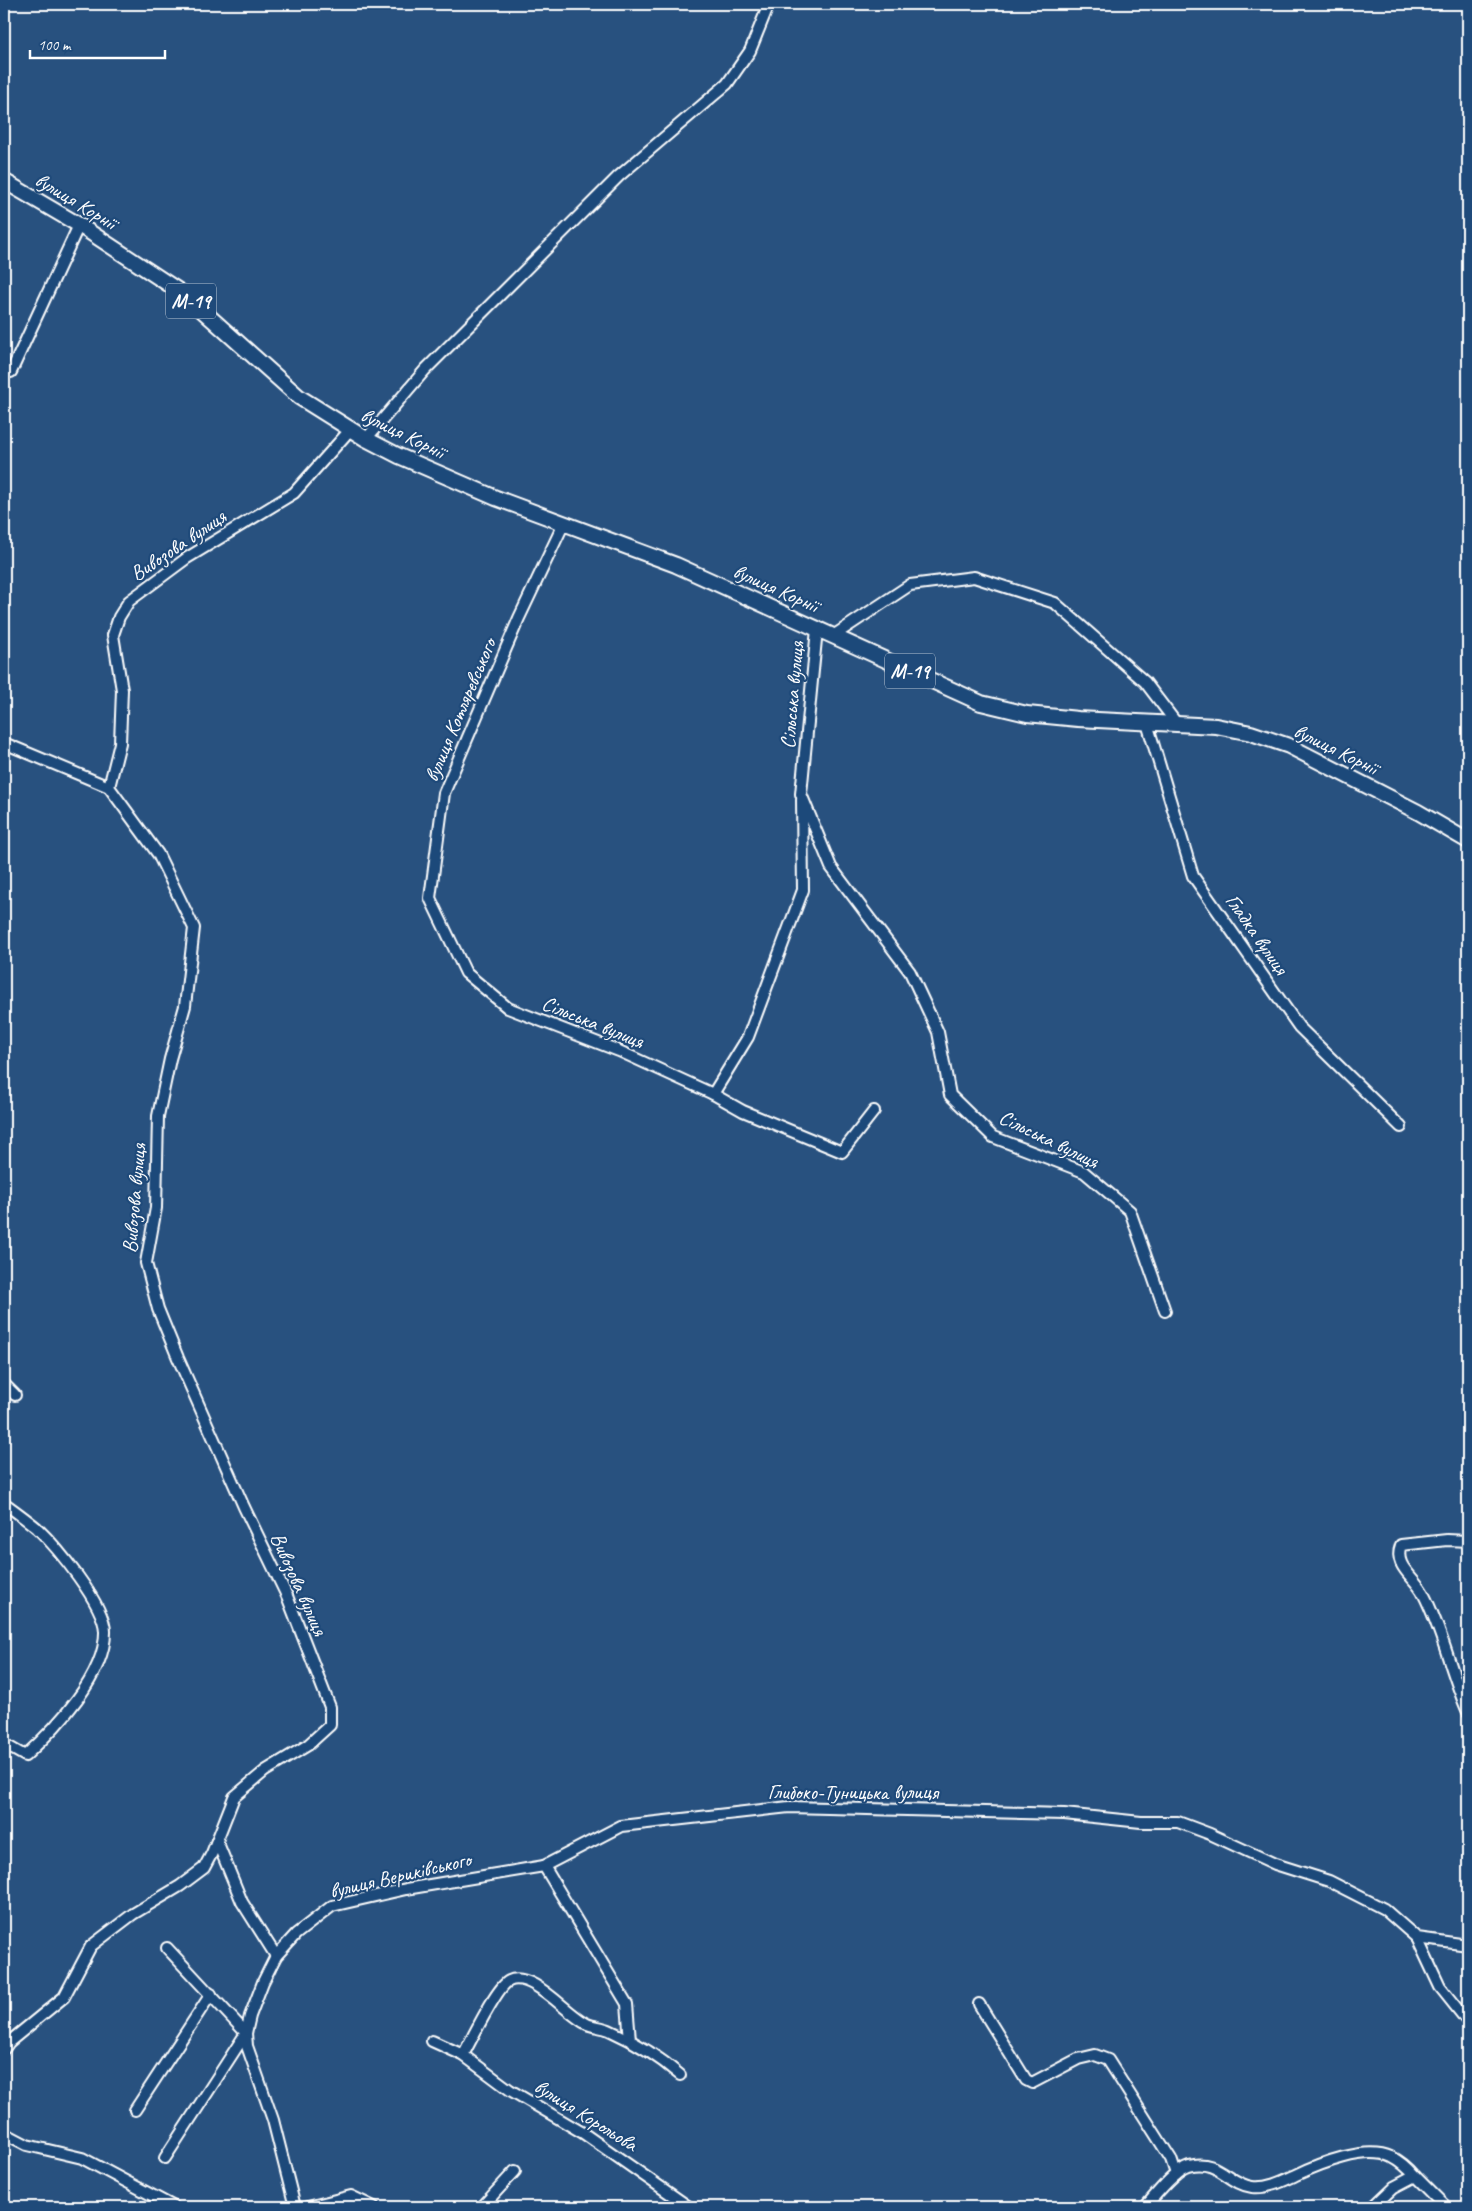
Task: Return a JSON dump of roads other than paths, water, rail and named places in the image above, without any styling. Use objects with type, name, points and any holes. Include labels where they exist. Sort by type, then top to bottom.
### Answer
[{"type":"highway","name":"вулиця Корнії","points":[[4,181],[79,224],[185,295],[300,397],[350,430],[399,456],[496,498],[676,565],[981,703],[1028,714],[1216,726],[1251,733],[1289,746],[1418,812],[1468,841]]},
{"type":"street","points":[[366,439],[425,370],[619,176],[727,84],[750,51],[769,4]]},
{"type":"street","points":[[4,370],[11,372],[79,224]]},
{"type":"street","name":"Вивозова вулиця","points":[[4,2049],[8,2042],[64,1997],[91,1946],[132,1914],[180,1886],[204,1868],[234,1797],[265,1771],[308,1745],[330,1725],[330,1708],[287,1596],[244,1507],[178,1358],[158,1309],[146,1263],[156,1208],[158,1116],[170,1059],[185,1006],[194,928],[158,854],[109,787],[120,743],[122,690],[114,635],[119,617],[129,601],[187,558],[294,493],[350,430]]},
{"type":"street","name":"вулиця Котляревського","points":[[466,973],[430,898],[444,793],[519,618],[564,523]]},
{"type":"street","name":"вулиця Корнії","points":[[833,636],[910,585],[974,577],[1055,603],[1146,682],[1177,724]]},
{"type":"street","name":"Сільська вулиця","points":[[713,1094],[748,1037],[802,890],[802,794],[817,629]]},
{"type":"street","name":"Гладка вулиця","points":[[1148,722],[1193,876],[1299,1027],[1401,1127]]},
{"type":"street","points":[[4,742],[109,787]]},
{"type":"street","name":"Сільська вулиця","points":[[802,794],[831,867],[910,972],[938,1032],[950,1095],[993,1137],[1084,1172],[1130,1211],[1165,1311]]},
{"type":"street","name":"Сільська вулиця","points":[[466,973],[508,1008],[619,1051],[713,1094],[743,1111],[842,1152],[874,1112]]},
{"type":"street","points":[[4,1384],[15,1395]]},
{"type":"street","points":[[4,1503],[38,1529],[92,1597],[101,1614],[105,1638],[90,1679],[63,1718],[26,1756],[4,1744]]},
{"type":"street","points":[[1468,1541],[1447,1540],[1401,1545],[1398,1553],[1399,1561],[1422,1592],[1441,1635],[1468,1712]]},
{"type":"street","name":"Глибоко-Туницька вулиця","points":[[544,1866],[621,1826],[789,1807],[1064,1814],[1141,1822],[1178,1822],[1210,1834],[1274,1864],[1329,1881],[1384,1909],[1417,1938]]},
{"type":"street","points":[[217,1841],[242,1902],[276,1956]]},
{"type":"street","points":[[544,1866],[627,2004],[630,2040]]},
{"type":"street","name":"вулиця Вериківського","points":[[296,2207],[273,2120],[247,2046],[246,2033],[258,1995],[276,1956],[296,1934],[332,1906],[406,1889],[544,1866]]},
{"type":"street","points":[[1417,1938],[1468,1945]]},
{"type":"street","points":[[1417,1938],[1440,1987],[1468,2022]]},
{"type":"street","points":[[164,2158],[246,2033],[167,1948]]},
{"type":"street","points":[[463,2055],[494,2000],[508,1981],[517,1978],[527,1980],[587,2024],[608,2029],[658,2056],[680,2075]]},
{"type":"street","points":[[135,2110],[211,1994]]},
{"type":"street","points":[[979,2004],[1026,2080],[1032,2083],[1078,2059],[1095,2055],[1108,2060],[1171,2159],[1176,2174]]},
{"type":"street","name":"вулиця Корольова","points":[[432,2041],[463,2055],[510,2090],[583,2133],[689,2207]]},
{"type":"street","points":[[4,2133],[27,2145],[82,2158],[174,2207]]},
{"type":"street","points":[[1144,2207],[1176,2174],[1187,2166],[1204,2163],[1251,2187],[1263,2187],[1329,2161],[1354,2154],[1391,2156],[1415,2176],[1446,2207]]},
{"type":"street","points":[[482,2207],[515,2171]]},
{"type":"street","points":[[1373,2207],[1394,2187],[1415,2176]]},
{"type":"street","points":[[308,2207],[351,2196],[374,2207]]}]
